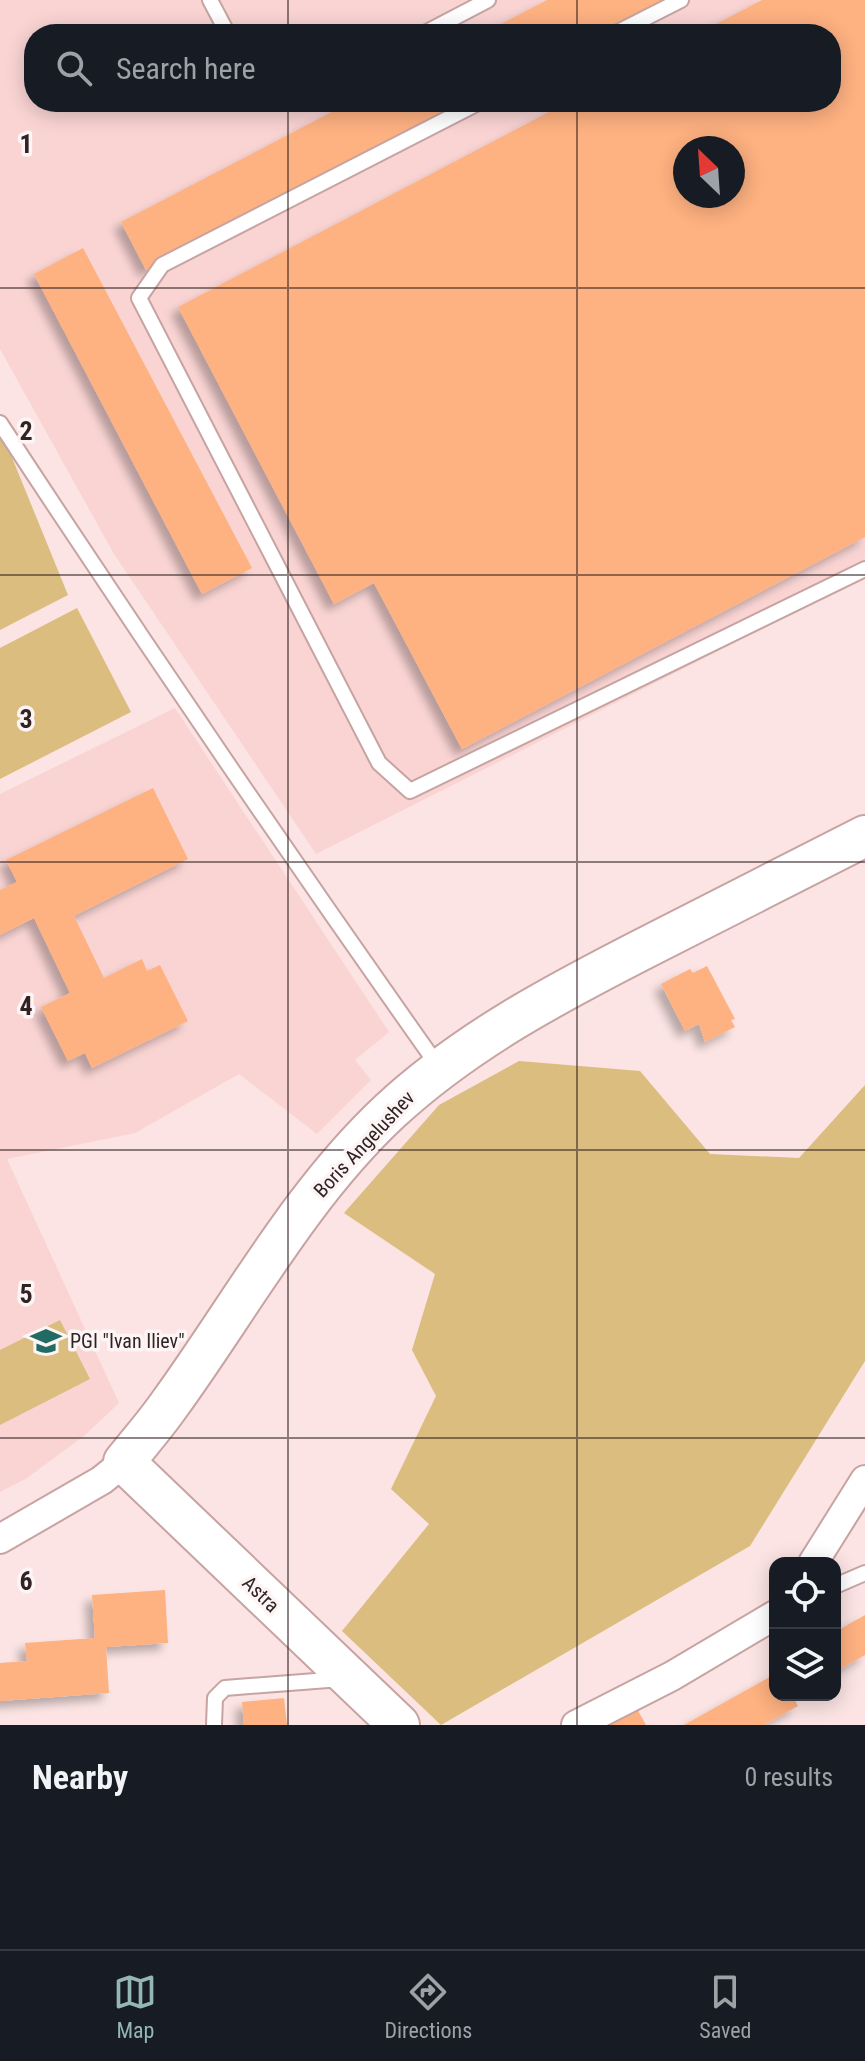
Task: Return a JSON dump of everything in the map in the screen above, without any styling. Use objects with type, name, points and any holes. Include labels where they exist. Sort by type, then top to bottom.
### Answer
[{"type":"street","name":"Boris Angelushev","points":[[0,1539],[102,1480],[124,1462],[168,1407],[302,1211],[344,1159],[389,1112],[441,1069],[486,1035],[550,996],[865,836]]},
{"type":"street","name":"Astra","points":[[124,1462],[399,1725]]},
{"type":"street","points":[[817,1557],[865,1480]]},
{"type":"street","points":[[576,1725],[672,1676],[769,1619]]},
{"type":"lane","points":[[210,0],[223,24]]},
{"type":"lane","points":[[442,24],[488,0]]},
{"type":"lane","points":[[634,24],[681,0]]},
{"type":"lane","points":[[460,112],[162,265],[139,298],[379,763],[410,791],[865,569]]},
{"type":"lane","points":[[0,423],[247,795],[441,1069]]},
{"type":"lane","points":[[841,1583],[865,1573]]},
{"type":"lane","points":[[214,1725],[215,1698],[225,1688],[349,1678]]},
{"type":"shaded area","points":[[0,0],[865,0],[865,577],[316,854],[114,554],[0,349]]},
{"type":"shaded area","points":[[0,428],[68,595],[0,630]]},
{"type":"shaded area","points":[[77,608],[131,712],[0,779],[0,648]]},
{"type":"shaded area","points":[[175,708],[389,1032],[355,1060],[371,1080],[317,1134],[239,1074],[135,1133],[7,1159],[119,1403],[85,1435],[27,1478],[0,1492],[0,794]]},
{"type":"shaded area","points":[[519,1061],[640,1071],[710,1154],[799,1158],[865,1085],[865,1361],[750,1546],[441,1725],[342,1631],[429,1524],[391,1489],[436,1396],[412,1350],[435,1274],[344,1213],[439,1105]]},
{"type":"shaded area","points":[[60,1320],[90,1379],[0,1425],[0,1350]]},
{"type":"building","points":[[547,0],[665,0],[619,24],[501,24]]},
{"type":"building","points":[[762,0],[865,0],[865,537],[462,749],[374,583],[334,604],[178,307],[549,112],[841,112],[841,24],[716,24]]},
{"type":"building","points":[[332,112],[451,112],[146,270],[121,222]]},
{"type":"building","points":[[83,248],[252,568],[202,594],[34,274]]},
{"type":"building","points":[[153,788],[188,859],[74,916],[104,978],[142,959],[147,971],[160,965],[188,1021],[92,1068],[85,1053],[68,1061],[41,1007],[70,993],[34,918],[0,935],[0,890],[17,882],[6,860]]},
{"type":"building","points":[[707,966],[735,1019],[731,1020],[735,1027],[705,1042],[699,1024],[685,1031],[661,984],[690,969],[693,973]]},
{"type":"building","points":[[165,1590],[168,1643],[106,1647],[109,1693],[0,1701],[0,1663],[27,1661],[25,1643],[95,1638],[92,1595]]},
{"type":"building","points":[[865,1615],[865,1655],[841,1669],[841,1629]]},
{"type":"building","points":[[769,1677],[769,1701],[795,1701],[798,1706],[764,1725],[684,1725]]},
{"type":"building","points":[[284,1698],[287,1725],[244,1725],[242,1702]]},
{"type":"building","points":[[635,1705],[646,1725],[599,1725]]},
{"type":"place","name":"PGI \"Ivan Iliev\"","points":[[46,1341]]}]
